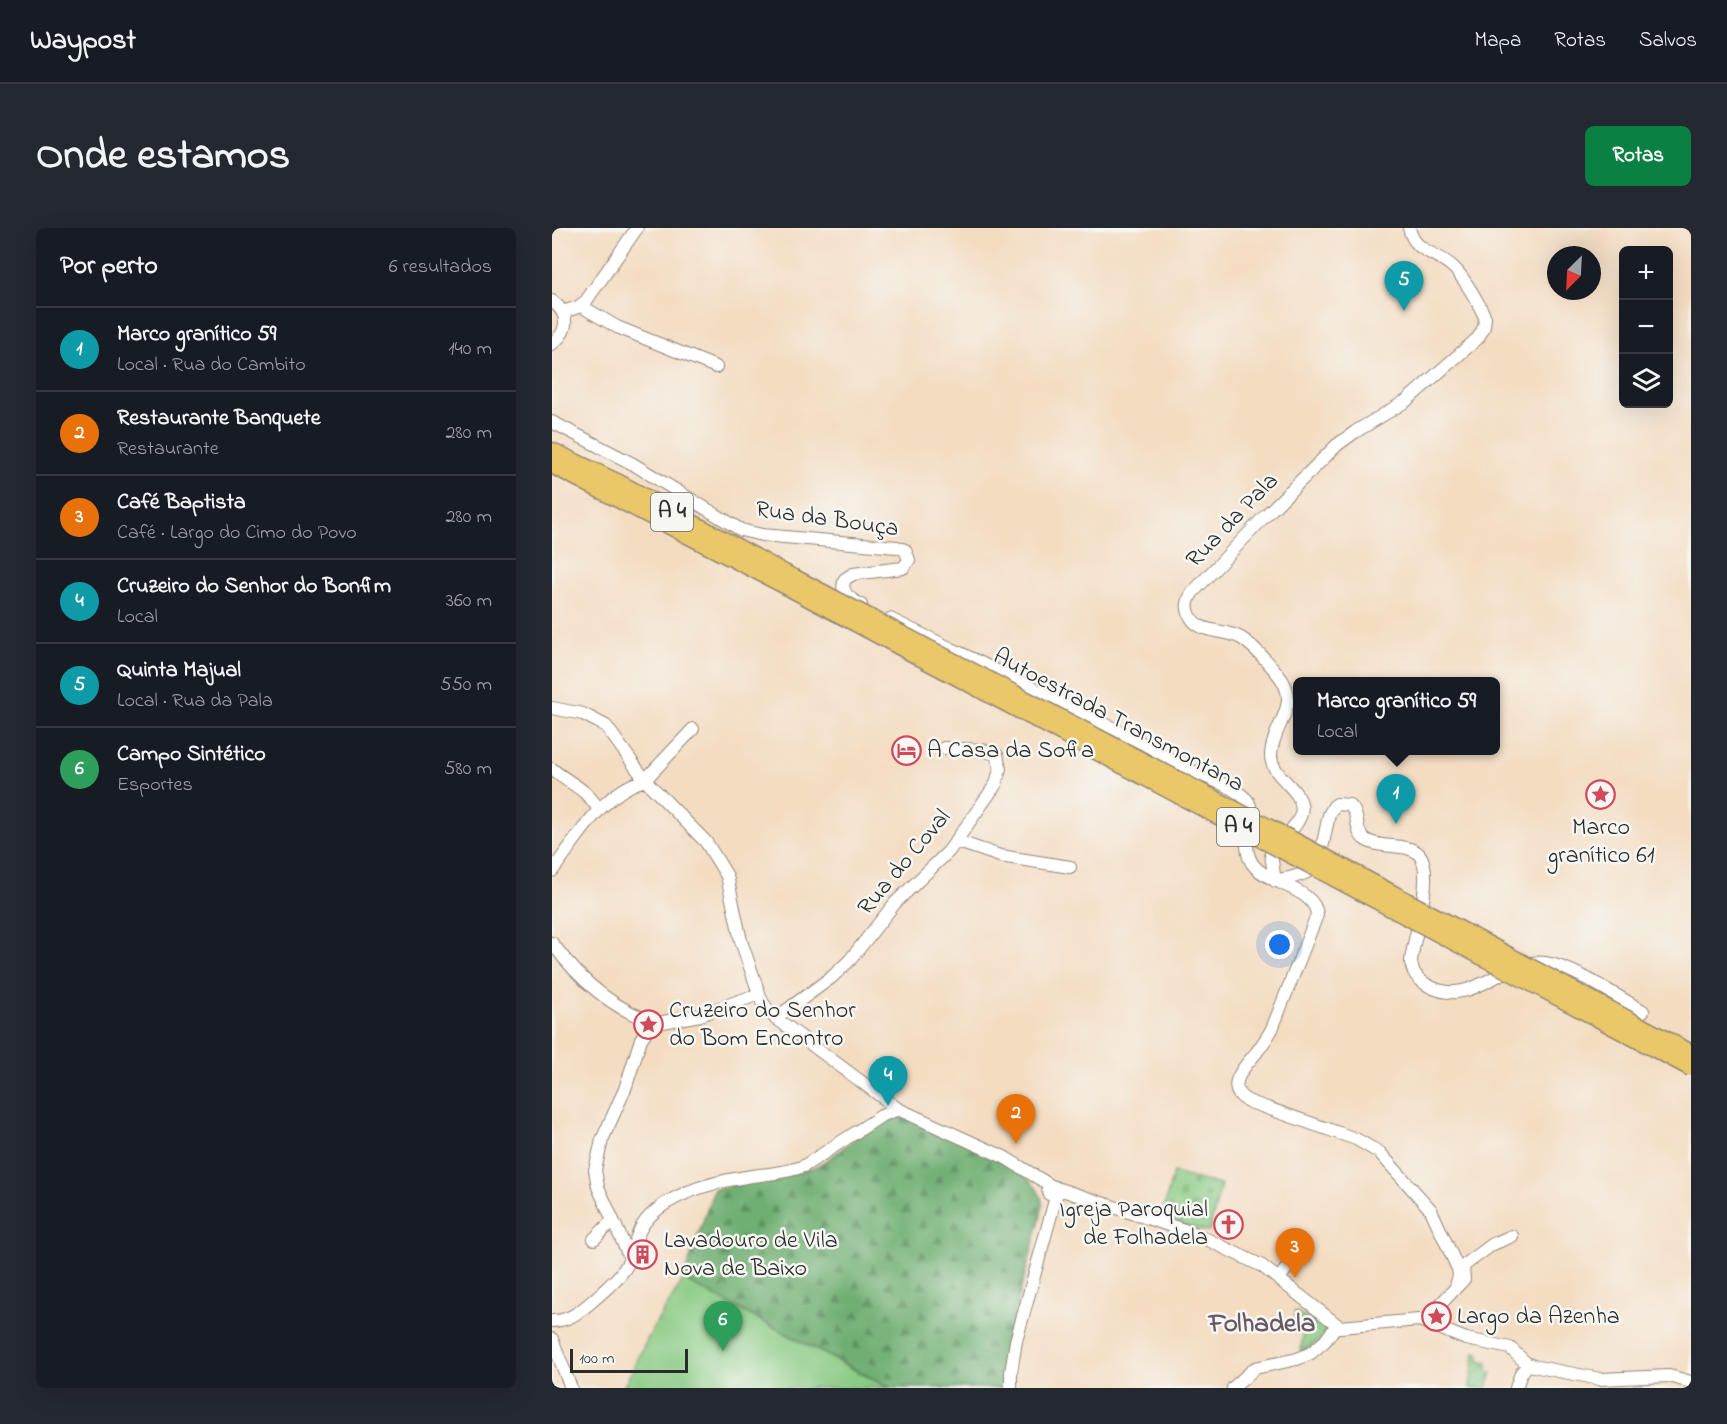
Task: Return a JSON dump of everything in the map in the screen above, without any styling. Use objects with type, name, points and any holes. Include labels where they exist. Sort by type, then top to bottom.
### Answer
[{"type":"highway","name":"Autoestrada Transmontana","points":[[552,451],[619,483],[788,581],[1691,1068]]},
{"type":"highway","name":"Autoestrada Transmontana","points":[[552,465],[788,581],[1283,835],[1691,1053]]},
{"type":"street","points":[[563,312],[581,306],[637,228]]},
{"type":"street","name":"Rua da Pala","points":[[1275,881],[1271,854],[1299,819],[1302,811],[1300,799],[1275,770],[1271,758],[1288,705],[1287,689],[1275,670],[1245,641],[1235,635],[1203,628],[1195,623],[1188,613],[1188,602],[1193,592],[1258,523],[1333,449],[1355,432],[1406,401],[1480,334],[1485,325],[1485,317],[1457,272],[1449,264],[1417,245],[1409,228]]},
{"type":"street","points":[[552,301],[563,312],[566,321],[565,329],[559,339],[552,344]]},
{"type":"street","points":[[581,306],[617,327],[716,367]]},
{"type":"street","name":"Rua da Bouça","points":[[552,422],[633,464],[741,530],[762,535],[897,547],[905,550],[909,560],[903,568],[853,574],[844,579],[842,584],[844,592],[858,603],[1240,794],[1251,806],[1246,843],[1249,857],[1260,871],[1275,881]]},
{"type":"street","points":[[552,708],[583,714],[606,726],[645,780],[697,831],[724,869],[740,937],[764,1006],[776,1018],[899,1109],[1004,1157],[1029,1172],[1056,1194],[1193,1233],[1232,1251],[1279,1278],[1336,1326],[1343,1328],[1416,1320],[1472,1340],[1511,1349],[1528,1365],[1600,1380],[1669,1376],[1691,1382]]},
{"type":"street","points":[[552,871],[599,810],[623,789],[645,780],[693,729]]},
{"type":"street","name":"Rua do Coval","points":[[776,1018],[832,977],[850,960],[895,903],[956,842],[996,784],[999,776],[999,759],[995,753],[945,748]]},
{"type":"street","points":[[552,769],[582,788],[599,810]]},
{"type":"street","points":[[1275,881],[1303,874],[1314,868],[1319,862],[1331,810],[1337,804],[1349,805],[1355,810],[1358,831],[1364,839],[1376,844],[1410,849],[1417,852],[1424,861],[1426,880],[1411,961],[1412,969],[1424,983],[1440,991],[1468,990],[1516,967],[1528,963],[1544,962],[1569,971],[1643,1011]]},
{"type":"street","points":[[956,842],[1000,856],[1070,867]]},
{"type":"street","points":[[1275,881],[1311,899],[1316,907],[1317,915],[1272,1029],[1239,1074],[1237,1087],[1240,1096],[1257,1105],[1356,1138],[1380,1153],[1434,1216],[1458,1269],[1459,1276],[1456,1286]]},
{"type":"street","points":[[552,943],[583,980],[614,1003],[636,1015],[658,1023]]},
{"type":"street","points":[[630,1258],[596,1182],[595,1165],[602,1140],[625,1089],[643,1036],[658,1023],[700,1015],[759,994]]},
{"type":"street","points":[[636,1015],[642,1025],[643,1036]]},
{"type":"street","points":[[552,1321],[569,1318],[579,1312],[624,1270],[641,1226],[650,1216],[671,1201],[703,1187],[794,1170],[804,1166],[879,1118],[899,1109]]},
{"type":"street","points":[[1011,1388],[1016,1341],[1056,1194]]},
{"type":"street","points":[[594,1239],[613,1220]]},
{"type":"street","points":[[1424,1322],[1465,1277],[1463,1268],[1466,1264],[1493,1244],[1512,1236]]},
{"type":"street","points":[[1279,1278],[1296,1257]]},
{"type":"street","points":[[1233,1388],[1255,1368],[1297,1359],[1311,1353],[1321,1345],[1336,1326]]},
{"type":"street","points":[[552,1339],[571,1388]]},
{"type":"street","points":[[1516,1388],[1521,1373],[1528,1365]]},
{"type":"green space","points":[[901,1117],[962,1141],[1002,1161],[1020,1172],[1033,1184],[1041,1197],[1041,1215],[1004,1352],[1001,1388],[891,1388],[683,1280],[714,1189],[809,1169],[832,1157],[876,1124]]},
{"type":"green space","points":[[1173,1173],[1221,1185],[1209,1232],[1161,1219]]},
{"type":"green space","points":[[683,1280],[889,1388],[623,1388],[652,1330]]},
{"type":"green space","points":[[1295,1312],[1312,1321],[1317,1312],[1328,1327],[1325,1338],[1301,1352],[1303,1333],[1293,1332]]},
{"type":"green space","points":[[1475,1352],[1480,1354],[1479,1361],[1488,1363],[1487,1371],[1492,1372],[1487,1388],[1470,1388]]},
{"type":"place","name":"Quinta Majual","points":[[1404,311]]},
{"type":"place","name":"A Casa da Sofia","points":[[906,751]]},
{"type":"place","name":"Marco granítico 61","points":[[1601,795]]},
{"type":"place","name":"Marco granítico 59","points":[[1396,824]]},
{"type":"place","name":"Cruzeiro do Senhor do Bom Encontro","points":[[648,1025]]},
{"type":"place","name":"Cruzeiro do Senhor do Bonfim","points":[[888,1106]]},
{"type":"place","name":"Restaurante Banquete","points":[[1016,1144]]},
{"type":"place","name":"Igreja Paroquial de Folhadela","points":[[1229,1224]]},
{"type":"place","name":"Lavadouro de Vila Nova de Baixo","points":[[643,1255]]},
{"type":"place","name":"Café Baptista","points":[[1295,1278]]},
{"type":"place","name":"Largo da Azenha","points":[[1436,1317]]},
{"type":"place","name":"Campo Sintético","points":[[723,1351]]},
{"type":"district","name":"Folhadela","points":[[1262,1324]]}]
